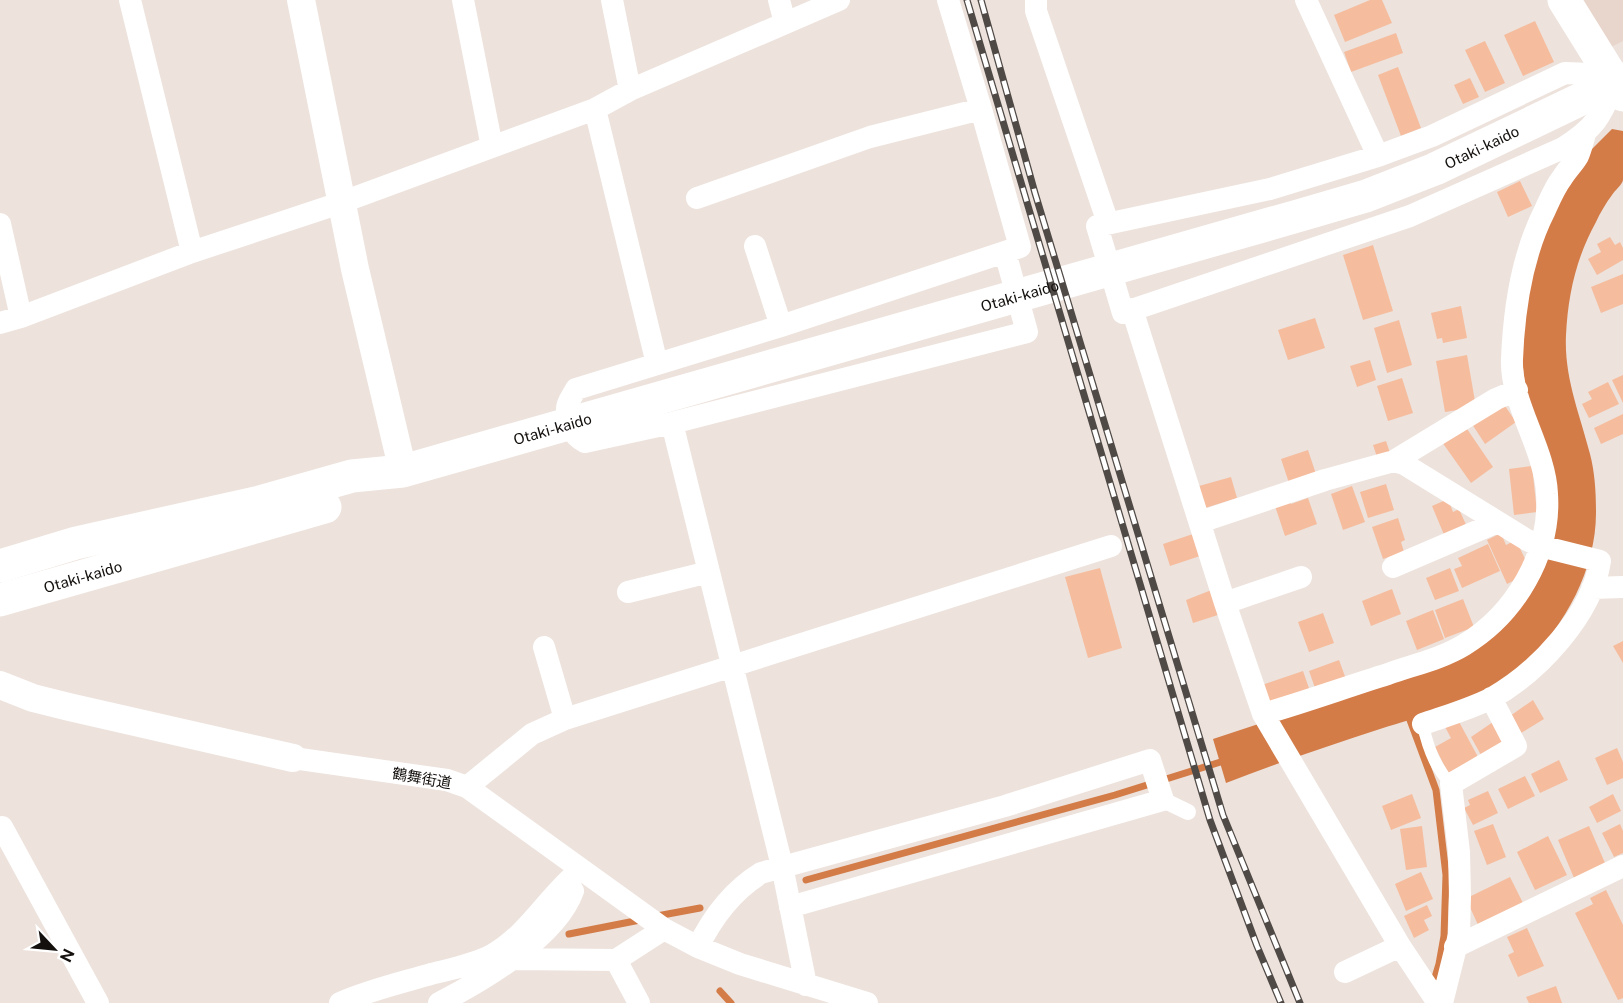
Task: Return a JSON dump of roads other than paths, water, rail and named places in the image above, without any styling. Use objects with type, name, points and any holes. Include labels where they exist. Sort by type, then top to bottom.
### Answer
[{"type":"main road","points":[[1564,0],[1620,86]]},
{"type":"main road","name":"Otaki-kaido","points":[[1,560],[260,502],[352,476],[403,471],[1366,196],[1435,169],[1565,107],[1620,86]]},
{"type":"main road","name":"Otaki-kaido","points":[[0,600],[356,498],[403,471]]},
{"type":"street","points":[[130,0],[192,252]]},
{"type":"street","points":[[302,0],[340,203],[403,471]]},
{"type":"street","points":[[463,0],[492,147]]},
{"type":"street","points":[[612,0],[630,90]]},
{"type":"street","points":[[778,0],[785,23]]},
{"type":"street","points":[[0,224],[10,320],[192,252],[340,203],[595,109],[630,90],[839,0]]},
{"type":"street","points":[[948,0],[1020,247],[781,326],[576,389],[567,406],[575,436],[585,442],[672,423],[1027,332],[1005,252]]},
{"type":"street","points":[[1036,0],[1036,11],[1108,223]]},
{"type":"street","points":[[1306,0],[1378,156]]},
{"type":"street","points":[[1565,73],[1592,74],[1620,86],[1604,111],[1585,134],[1563,148],[1410,216],[1123,313],[1097,226],[1270,189],[1378,156],[1432,136],[1565,73]]},
{"type":"street","points":[[595,109],[657,364]]},
{"type":"street","points":[[697,198],[870,137],[981,109]]},
{"type":"street","points":[[1264,716],[1463,646],[1488,628],[1523,587],[1540,546],[1547,513],[1546,480],[1513,380],[1512,360],[1518,305],[1527,256],[1544,211],[1561,179],[1578,156],[1585,134]]},
{"type":"street","points":[[755,246],[781,326]]},
{"type":"street","points":[[1132,309],[1225,603],[1264,716],[1400,946],[1435,998]]},
{"type":"street","points":[[1200,522],[1325,480],[1394,461],[1496,399],[1517,390]]},
{"type":"street","points":[[672,423],[782,866],[806,985]]},
{"type":"street","points":[[1394,461],[1404,464],[1540,546],[1600,561],[1592,588],[1568,629],[1553,648],[1524,676],[1491,698],[1423,724]]},
{"type":"street","points":[[1393,567],[1498,522]]},
{"type":"street","points":[[467,787],[532,734],[564,719],[1111,546]]},
{"type":"street","points":[[628,592],[709,572]]},
{"type":"street","points":[[1225,603],[1301,577]]},
{"type":"street","points":[[1592,588],[1623,587]]},
{"type":"street","points":[[544,647],[564,719]]},
{"type":"street","name":"鶴舞街道","points":[[0,685],[33,698],[293,758],[447,780],[467,787],[664,929],[698,947],[740,964],[867,1003]]},
{"type":"street","points":[[1435,998],[1459,935],[1461,896],[1459,852],[1451,784],[1516,746],[1491,698]]},
{"type":"street","points":[[698,947],[710,923],[745,883],[761,873],[782,866],[1005,806],[1150,760],[1163,801]]},
{"type":"street","points":[[790,907],[1163,801],[1188,812]]},
{"type":"street","points":[[1005,806],[1017,842]]},
{"type":"street","points":[[2,827],[98,1003]]},
{"type":"street","points":[[1455,947],[1623,866]]},
{"type":"street","points":[[440,1003],[471,996],[528,948],[555,919],[572,895],[580,870]]},
{"type":"street","points":[[340,1003],[369,991],[469,964],[492,955],[532,923],[561,885],[580,870]]},
{"type":"street","points":[[513,959],[616,960],[664,929]]},
{"type":"street","points":[[1345,972],[1400,946]]},
{"type":"street","points":[[616,960],[639,1003]]},
{"type":"lane","points":[[1423,724],[1426,740],[1445,778],[1451,784]]},
{"type":"waterway","points":[[1407,712],[1436,790],[1446,875],[1444,936],[1433,984]]},
{"type":"waterway","points":[[806,880],[1115,795],[1227,760]]},
{"type":"waterway","points":[[657,916],[700,908]]},
{"type":"waterway","points":[[569,934],[640,920]]},
{"type":"waterway","points":[[720,991],[731,1003]]},
{"type":"railway","points":[[967,0],[1210,820],[1281,1003]]},
{"type":"railway","points":[[981,0],[1035,193],[1223,815],[1300,1003]]}]
